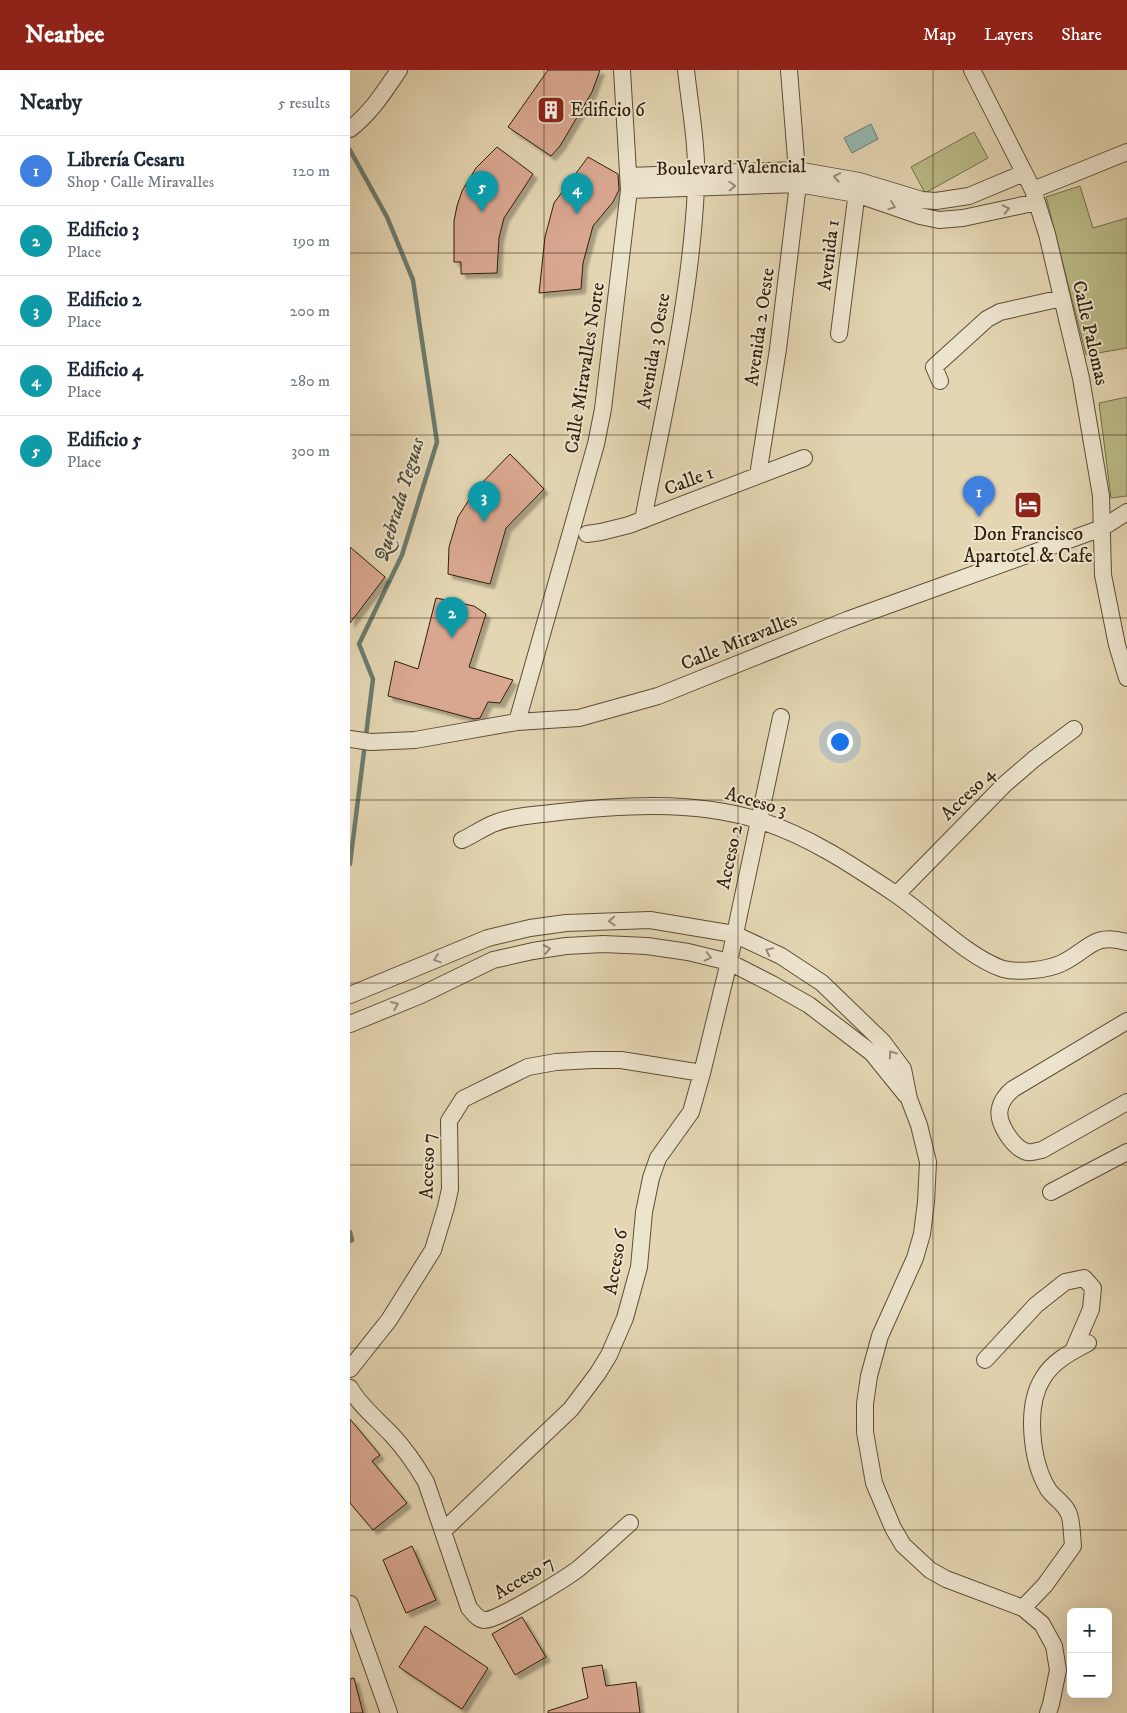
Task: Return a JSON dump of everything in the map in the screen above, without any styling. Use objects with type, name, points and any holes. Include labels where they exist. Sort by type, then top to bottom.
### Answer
[{"type":"street","points":[[350,129],[360,122],[373,108],[399,70]]},
{"type":"street","name":"Calle Miravalles Norte","points":[[517,722],[596,444],[604,400],[629,183],[622,70]]},
{"type":"street","name":"Avenida 3 Oeste","points":[[643,520],[676,349],[690,256],[696,180],[686,70]]},
{"type":"street","name":"Avenida 2 Oeste","points":[[758,476],[778,349],[798,177],[789,70]]},
{"type":"street","name":"Calle Palomas","points":[[972,70],[1035,196],[1047,234],[1081,378],[1101,496],[1103,575],[1117,646],[1127,678]]},
{"type":"street","name":"Boulevard Valencial","points":[[858,188],[920,216],[939,220],[963,218],[1035,196],[1127,152]]},
{"type":"street","name":"Boulevard Valencial","points":[[629,183],[798,177],[936,201],[969,196],[1024,173]]},
{"type":"street","name":"Avenida 1","points":[[840,334],[858,188]]},
{"type":"street","points":[[940,381],[934,367],[987,319],[1000,312],[1062,298]]},
{"type":"street","name":"Calle 1","points":[[587,534],[615,529],[643,520],[804,458]]},
{"type":"street","name":"Calle Miravalles","points":[[359,740],[415,740],[517,722],[578,718],[658,696],[847,620],[1102,528],[1127,512]]},
{"type":"street","name":"Acceso 2","points":[[732,948],[781,717]]},
{"type":"street","name":"Acceso 4","points":[[897,894],[1005,784],[1034,759],[1074,730]]},
{"type":"street","name":"Acceso 3","points":[[462,840],[496,823],[524,817],[621,806],[720,810],[759,820],[787,831],[840,858],[897,894],[985,961],[1005,969],[1035,970],[1060,964],[1090,944],[1100,940],[1127,942]]},
{"type":"street","points":[[350,994],[488,938],[530,928],[566,923],[650,920],[732,948],[781,956],[822,983],[884,1042],[903,1069],[909,1099],[919,1125],[928,1162],[922,1234],[915,1258],[880,1336],[869,1376],[865,1404],[865,1432],[874,1483],[882,1504],[903,1545],[930,1570],[946,1579],[1023,1608],[1042,1624],[1054,1646],[1058,1670],[1048,1713]]},
{"type":"street","points":[[350,1024],[463,976],[494,960],[533,951],[566,946],[603,944],[647,946],[688,952],[732,948],[772,984],[809,1005],[872,1053],[909,1099]]},
{"type":"street","name":"Acceso 6","points":[[443,1531],[571,1409],[602,1367],[625,1318],[634,1287],[647,1190],[658,1158],[691,1112],[732,948]]},
{"type":"street","points":[[459,951],[463,976]]},
{"type":"street","points":[[1127,1021],[1013,1089],[1004,1097],[999,1109],[1000,1118],[1009,1138],[1017,1148],[1028,1152],[1042,1150],[1127,1102]]},
{"type":"street","name":"Acceso 7","points":[[350,1369],[388,1320],[433,1250],[450,1189],[449,1121],[463,1099],[528,1067],[556,1062],[621,1060],[702,1073]]},
{"type":"street","points":[[1051,1192],[1127,1152]]},
{"type":"street","points":[[985,1360],[1036,1305],[1065,1282],[1084,1278],[1093,1288],[1091,1309],[1073,1351]]},
{"type":"street","points":[[1023,1608],[1046,1585],[1072,1546],[1069,1512],[1048,1490],[1032,1448],[1035,1398],[1042,1378],[1057,1361],[1088,1343]]},
{"type":"street","name":"Acceso 7","points":[[350,1388],[362,1405],[392,1435],[417,1466],[426,1482],[469,1608],[484,1620],[492,1619],[508,1612],[576,1570],[630,1523]]},
{"type":"street","points":[[350,1604],[389,1713]]},
{"type":"green space","points":[[974,132],[988,158],[925,193],[911,167]]},
{"type":"green space","points":[[1080,186],[1093,228],[1127,218],[1127,348],[1086,355],[1046,197]]},
{"type":"green space","points":[[1127,397],[1127,496],[1111,498],[1099,403]]},
{"type":"water","points":[[871,124],[878,139],[852,153],[844,138]]},
{"type":"building","name":"Edificio 6","points":[[548,70],[600,70],[592,92],[560,146],[551,156],[508,127]]},
{"type":"building","points":[[497,147],[533,174],[504,218],[499,238],[497,273],[461,274],[461,262],[454,262],[454,221],[457,206],[462,191],[476,168]]},
{"type":"building","points":[[588,157],[618,174],[619,190],[613,202],[593,226],[583,263],[581,289],[539,293],[545,237],[554,203]]},
{"type":"building","points":[[510,454],[544,489],[506,528],[490,584],[448,574],[449,547],[458,517],[476,489]]},
{"type":"building","points":[[350,547],[385,577],[350,623]]},
{"type":"building","points":[[436,598],[474,606],[486,614],[469,667],[513,680],[500,703],[488,702],[480,718],[474,719],[388,696],[395,661],[418,669]]},
{"type":"building","points":[[350,1419],[380,1455],[372,1461],[407,1503],[373,1530],[350,1503]]},
{"type":"building","points":[[412,1546],[436,1600],[406,1613],[383,1560]]},
{"type":"building","points":[[522,1617],[546,1657],[515,1675],[492,1634]]},
{"type":"building","points":[[425,1626],[488,1668],[462,1709],[399,1667]]},
{"type":"building","points":[[602,1665],[606,1686],[636,1682],[640,1713],[548,1713],[548,1711],[588,1698],[582,1668]]},
{"type":"building","points":[[354,1678],[363,1713],[350,1713],[350,1679]]},
{"type":"waterway","name":"Quebrada Yeguas","points":[[350,150],[387,217],[413,280],[437,442],[402,555],[359,644],[373,679],[350,864]]},
{"type":"waterway","name":"Quebrada Yeguas","points":[[350,1232],[352,1240],[350,1241]]},
{"type":"place","name":"Edificio 6","points":[[551,110]]},
{"type":"place","name":"Edificio 5","points":[[482,212]]},
{"type":"place","name":"Edificio 4","points":[[577,214]]},
{"type":"place","name":"Don Francisco Apartotel & Cafe","points":[[1028,505]]},
{"type":"place","name":"Librería Cesaru","points":[[979,517]]},
{"type":"place","name":"Edificio 2","points":[[484,522]]},
{"type":"place","name":"Edificio 3","points":[[452,638]]}]
